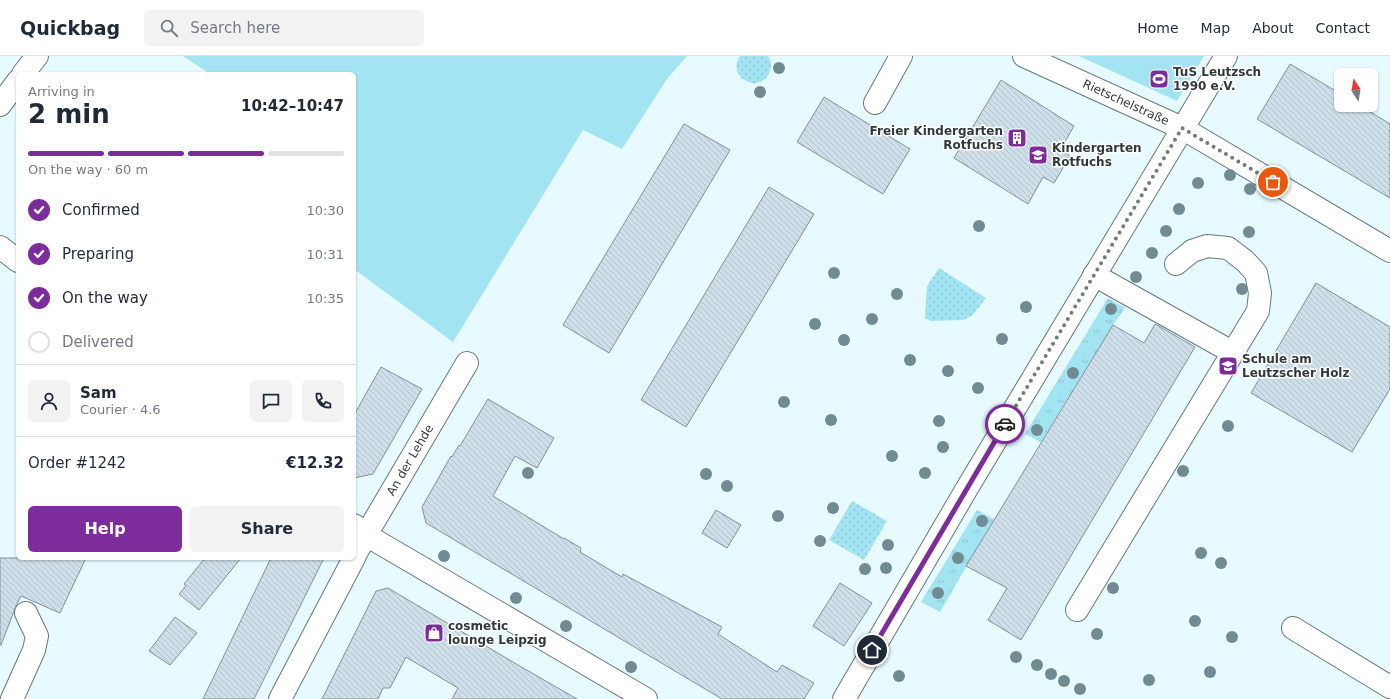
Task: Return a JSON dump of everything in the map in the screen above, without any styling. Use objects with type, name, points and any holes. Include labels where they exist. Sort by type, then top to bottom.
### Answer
[{"type":"street","points":[[25,72],[37,56]]},
{"type":"street","points":[[874,103],[901,56]]},
{"type":"street","name":"Rietschelstraße","points":[[1024,56],[1182,128],[1390,251]]},
{"type":"street","points":[[844,699],[966,490],[1226,56]]},
{"type":"street","points":[[0,105],[16,84]]},
{"type":"street","points":[[1077,610],[1258,311],[1260,293],[1256,273],[1245,261],[1228,248],[1207,246],[1192,251],[1176,264]]},
{"type":"street","points":[[0,247],[16,259]]},
{"type":"street","points":[[1094,275],[1232,352]]},
{"type":"street","name":"An der Lehde","points":[[356,549],[360,530],[467,363]]},
{"type":"street","points":[[360,530],[646,699]]},
{"type":"street","name":"An der Lehde","points":[[280,699],[353,560]]},
{"type":"street","points":[[12,699],[34,650],[37,636],[26,613]]},
{"type":"street","points":[[1293,628],[1390,687]]},
{"type":"green space","points":[[183,56],[687,56],[667,79],[622,149],[583,130],[453,342],[356,270],[356,72],[207,72]]},
{"type":"green space","points":[[740,56],[768,56],[771,67],[766,78],[760,82],[753,83],[746,81],[741,77],[737,71],[737,64]]},
{"type":"green space","name":"TuS Leutzsch 1990 e.V.","points":[[1079,56],[1204,56],[1177,101]]},
{"type":"green space","points":[[939,268],[986,298],[972,316],[963,320],[931,321],[925,318],[927,286]]},
{"type":"green space","points":[[1108,298],[1125,308],[1041,442],[1025,434]]},
{"type":"green space","points":[[852,501],[887,521],[864,560],[829,540]]},
{"type":"green space","points":[[977,510],[994,519],[940,612],[921,602]]},
{"type":"building","points":[[1290,64],[1334,90],[1334,112],[1370,112],[1390,124],[1390,198],[1257,119]]},
{"type":"building","name":"Freier Kindergarten Rotfuchs","points":[[1001,80],[1074,126],[1060,150],[1070,156],[1054,183],[1043,177],[1028,204],[954,158]]},
{"type":"building","points":[[824,97],[910,149],[883,194],[797,142]]},
{"type":"building","points":[[684,124],[730,150],[609,353],[563,325]]},
{"type":"building","points":[[769,187],[814,214],[686,427],[641,400]]},
{"type":"building","points":[[1316,283],[1390,327],[1390,389],[1352,452],[1251,393]]},
{"type":"building","points":[[1155,324],[1195,347],[1021,640],[988,620],[1007,588],[966,566],[1113,325],[1144,343]]},
{"type":"building","points":[[381,367],[422,389],[373,474],[356,478],[356,411]]},
{"type":"building","points":[[488,399],[554,438],[537,468],[515,456],[493,496],[581,548],[580,552],[622,577],[623,574],[722,627],[718,634],[777,672],[782,665],[814,683],[804,699],[722,699],[426,523],[422,507],[451,456],[452,457],[459,445],[460,446]]},
{"type":"building","points":[[716,510],[741,525],[727,548],[702,533]]},
{"type":"building","points":[[0,558],[16,558],[16,560],[85,560],[60,613],[21,596],[0,645]]},
{"type":"building","points":[[203,560],[239,560],[199,610],[179,594],[186,586],[184,584]]},
{"type":"building","points":[[270,560],[323,560],[254,699],[203,699]]},
{"type":"building","points":[[840,583],[872,603],[844,646],[813,626]]},
{"type":"building","points":[[388,588],[577,699],[452,699],[458,688],[406,657],[390,688],[383,688],[378,699],[322,699],[376,591]]},
{"type":"building","points":[[175,617],[197,633],[170,665],[149,651]]},
{"type":"way so far","points":[[1005,424],[1182,128],[1273,182]]},
{"type":"place","name":"TuS Leutzsch 1990 e.V.","points":[[1159,79]]},
{"type":"place","name":"Freier Kindergarten Rotfuchs","points":[[1017,138]]},
{"type":"place","name":"Kindergarten Rotfuchs","points":[[1038,155]]},
{"type":"place","name":"Schule am Leutzscher Holz","points":[[1228,366]]},
{"type":"place","name":"cosmetic lounge Leipzig","points":[[434,633]]},
{"type":"route","points":[[872,650],[1005,424]]}]
